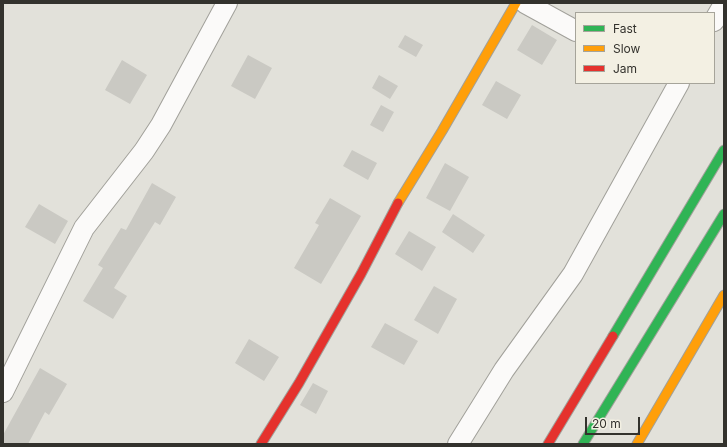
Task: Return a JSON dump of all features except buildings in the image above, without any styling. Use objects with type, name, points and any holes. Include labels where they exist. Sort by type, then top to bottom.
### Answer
[{"type":"main road","points":[[261,444],[299,383],[361,274],[391,214],[442,131],[516,3]]},
{"type":"main road","points":[[548,444],[724,150]]},
{"type":"main road","points":[[583,444],[724,214]]},
{"type":"main road","points":[[637,444],[724,295]]},
{"type":"street","points":[[3,392],[84,228],[144,152],[161,125],[227,3]]},
{"type":"street","points":[[525,3],[575,30]]},
{"type":"street","points":[[715,19],[724,4]]},
{"type":"street","points":[[458,444],[504,370],[573,274],[674,85]]},
{"type":"traffic: fast","points":[[613,336],[724,150]]},
{"type":"traffic: fast","points":[[583,444],[724,214]]},
{"type":"traffic: slow","points":[[398,203],[442,131],[516,3]]},
{"type":"traffic: slow","points":[[637,444],[724,295]]},
{"type":"traffic: jam","points":[[261,444],[299,383],[361,274],[398,203]]},
{"type":"traffic: jam","points":[[548,444],[613,336]]}]
